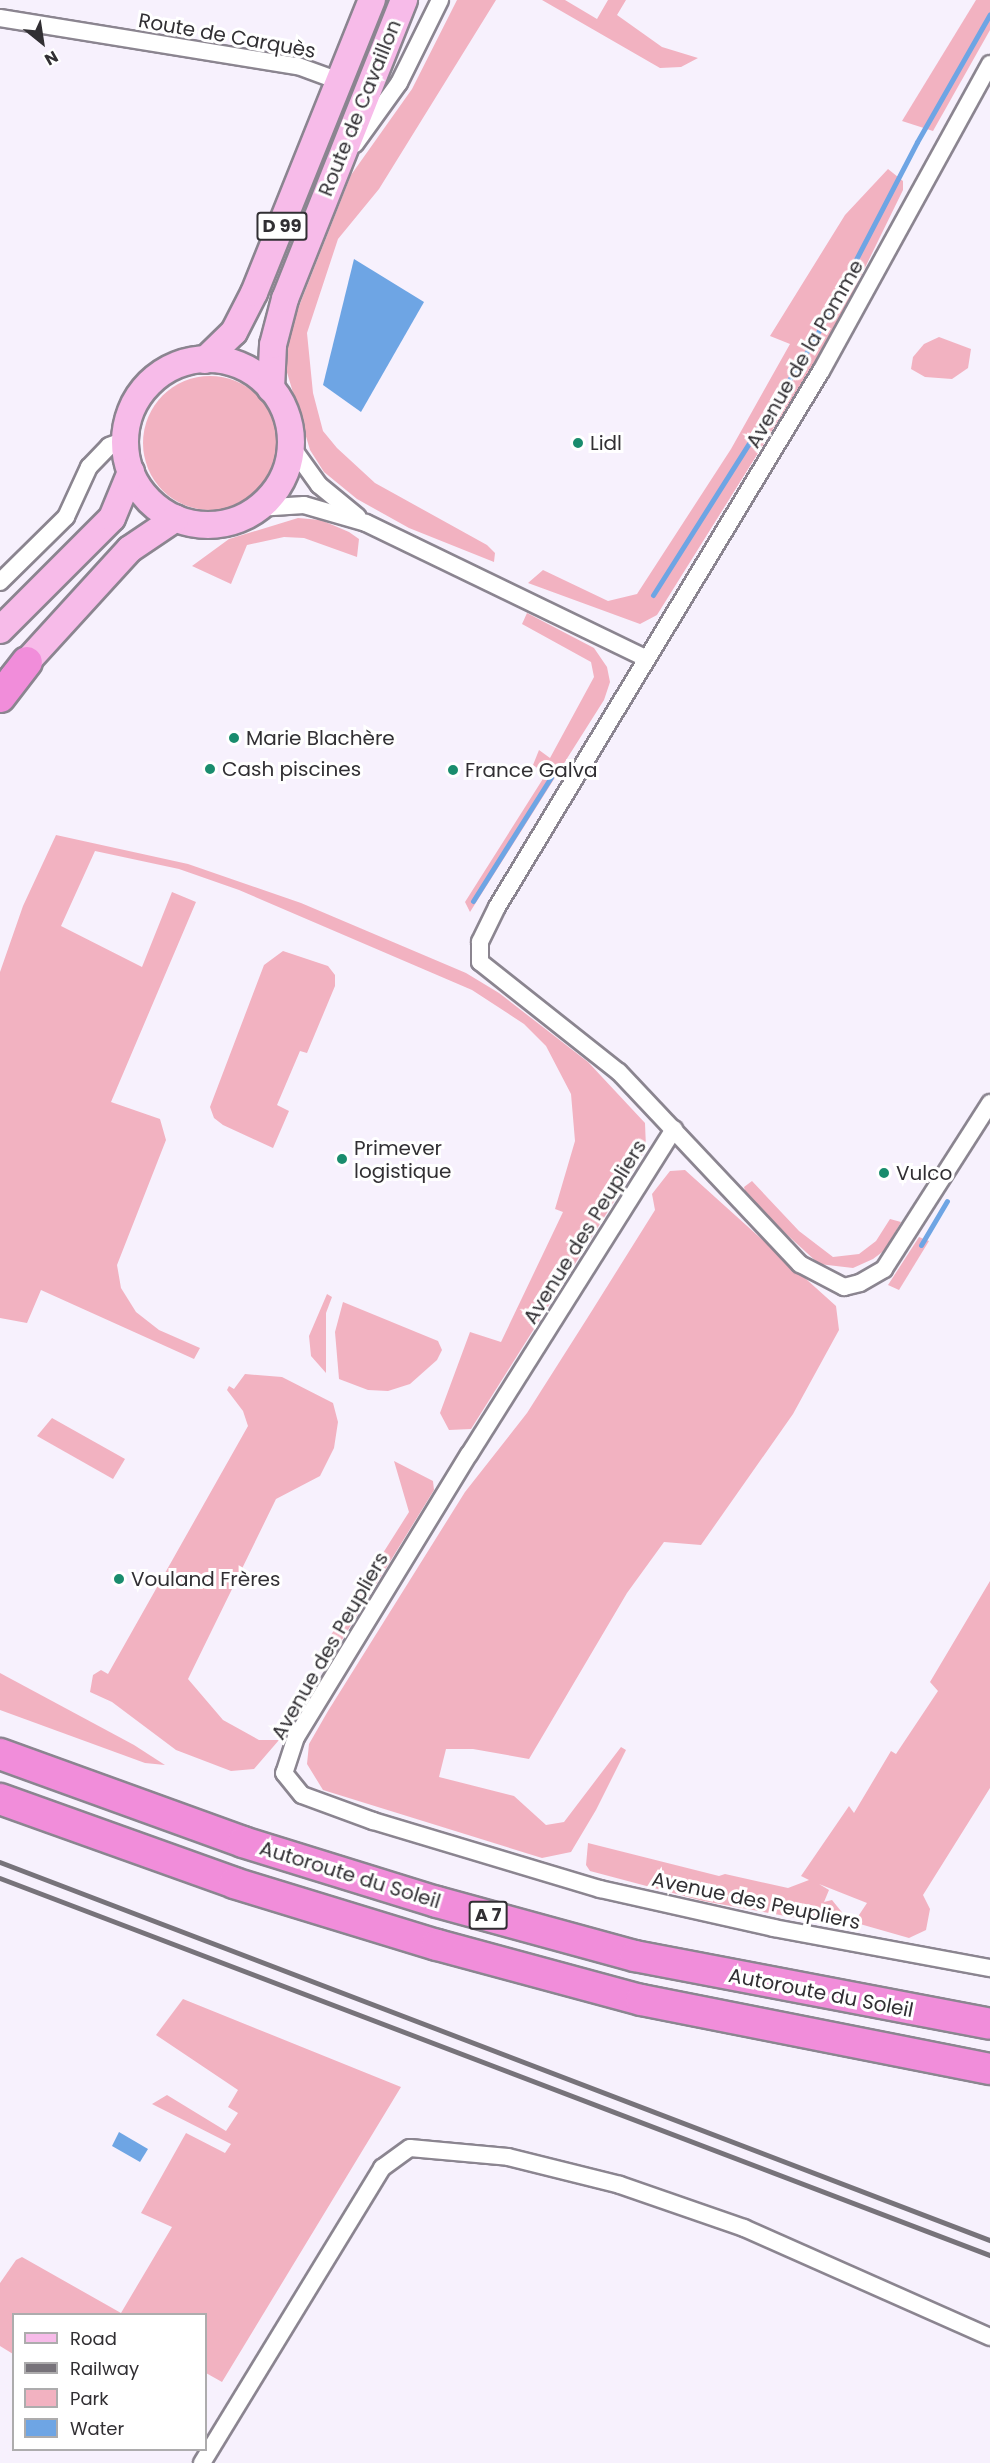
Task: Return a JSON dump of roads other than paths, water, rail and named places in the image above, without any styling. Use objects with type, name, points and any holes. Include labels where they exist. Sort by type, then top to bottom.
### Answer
[{"type":"highway","points":[[0,697],[27,662]]},
{"type":"highway","name":"Autoroute du Soleil","points":[[0,1754],[243,1842],[437,1902],[635,1956],[990,2024]]},
{"type":"highway","name":"A 7","points":[[0,1799],[234,1883],[448,1948],[641,2000],[990,2069]]},
{"type":"main road","name":"Route de Cavaillon","points":[[205,360],[234,333],[246,310],[372,0]]},
{"type":"main road","name":"Route de Cavaillon","points":[[272,389],[278,322],[335,171],[404,0]]},
{"type":"main road","points":[[205,360],[242,367],[272,389],[286,416],[291,446],[285,474],[258,508],[215,524],[176,518],[144,495],[131,472],[125,440],[131,413],[145,389],[166,371],[205,360]]},
{"type":"main road","points":[[0,630],[112,518],[131,472]]},
{"type":"main road","points":[[0,690],[130,549],[176,518]]},
{"type":"street","points":[[335,171],[399,83],[440,0]]},
{"type":"street","name":"Route de Carquès","points":[[0,18],[298,66],[339,81]]},
{"type":"street","name":"Avenue de la Pomme","points":[[674,1129],[619,1072],[480,962],[480,942],[496,907],[645,658],[821,372],[990,64]]},
{"type":"street","points":[[0,582],[66,517],[89,466],[109,446],[125,440]]},
{"type":"street","points":[[291,446],[319,485],[366,523]]},
{"type":"street","points":[[258,508],[304,505],[366,523],[645,658]]},
{"type":"street","points":[[674,1129],[800,1264],[844,1287],[860,1283],[884,1269],[990,1103]]},
{"type":"street","name":"Avenue des Peupliers","points":[[674,1129],[469,1454],[302,1727],[284,1773],[302,1795],[373,1821],[600,1889],[774,1928],[990,1968]]},
{"type":"street","points":[[202,2463],[382,2168],[410,2148],[508,2157],[620,2186],[744,2228],[990,2337]]},
{"type":"water","points":[[354,259],[424,302],[361,412],[323,385]]},
{"type":"water","points":[[119,2132],[148,2149],[140,2162],[112,2146]]},
{"type":"waterway","points":[[653,595],[814,340],[917,142],[990,14]]},
{"type":"waterway","points":[[473,901],[556,769]]},
{"type":"waterway","points":[[921,1245],[947,1201]]},
{"type":"railway","points":[[0,1862],[990,2240]]},
{"type":"railway","points":[[0,1878],[990,2255]]},
{"type":"place","name":"Lidl","points":[[578,443]]},
{"type":"place","name":"Marie Blachère","points":[[234,738]]},
{"type":"place","name":"Cash piscines","points":[[210,769]]},
{"type":"place","name":"France Galva","points":[[453,770]]},
{"type":"place","name":"Primever logistique","points":[[342,1159]]},
{"type":"place","name":"Vulco","points":[[884,1173]]},
{"type":"place","name":"Vouland Frères","points":[[119,1579]]}]
